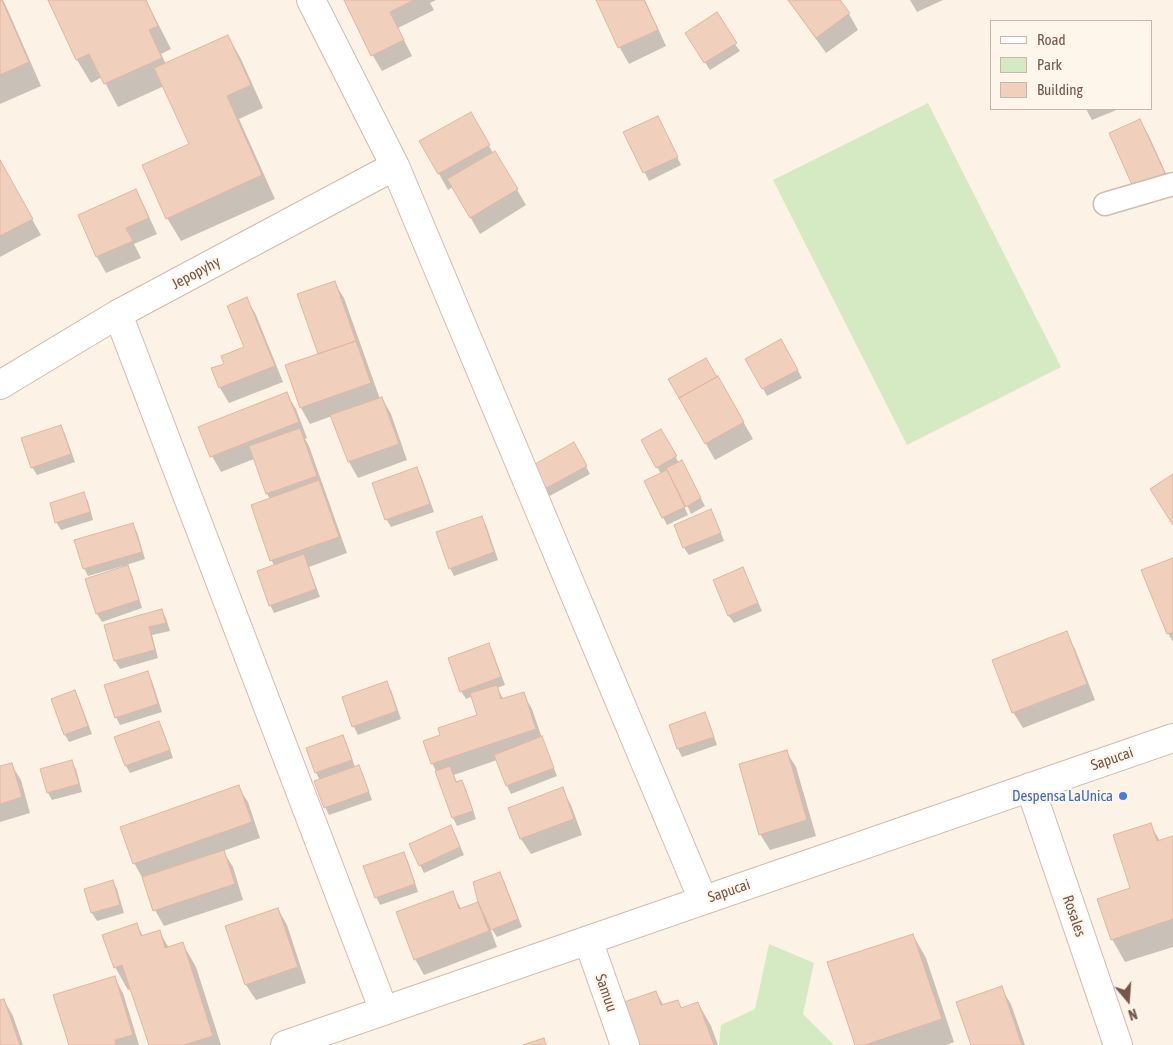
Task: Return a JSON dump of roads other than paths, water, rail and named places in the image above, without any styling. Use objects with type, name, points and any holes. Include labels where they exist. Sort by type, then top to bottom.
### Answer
[{"type":"street","points":[[311,0],[395,166],[703,900]]},
{"type":"street","name":"Jepopyhy","points":[[0,386],[118,314],[395,166]]},
{"type":"street","points":[[118,314],[384,1011]]},
{"type":"street","name":"Sapucai","points":[[285,1045],[1173,738]]},
{"type":"street","name":"Rosales","points":[[1030,787],[1118,1045]]},
{"type":"street","name":"Samuu","points":[[588,940],[624,1045]]},
{"type":"lane","points":[[1105,204],[1173,184]]},
{"type":"place","name":"Despensa LaUnica","points":[[1123,796]]}]
